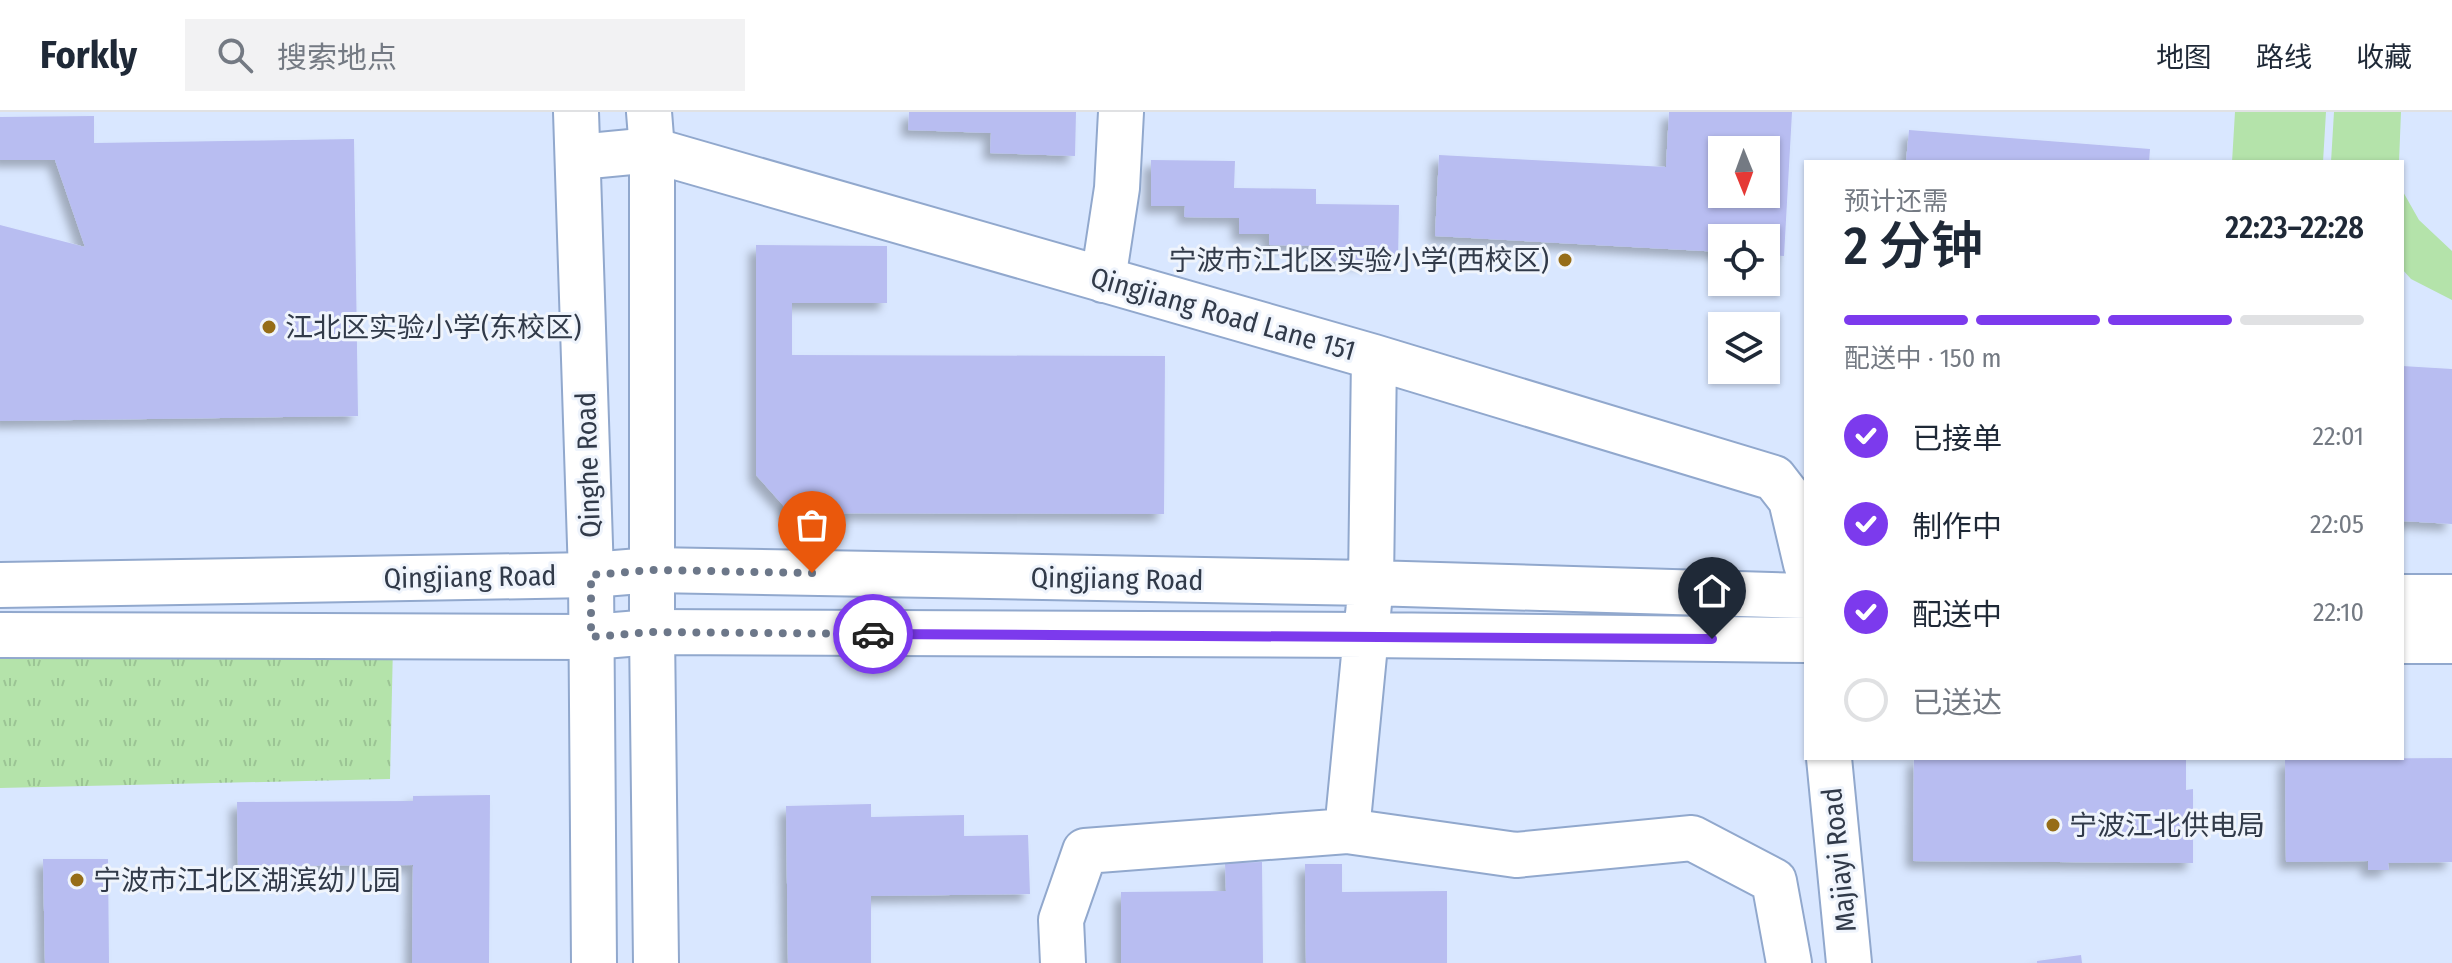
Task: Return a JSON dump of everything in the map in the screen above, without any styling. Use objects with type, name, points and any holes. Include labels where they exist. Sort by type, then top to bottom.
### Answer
[{"type":"street","name":"Qinghe Road","points":[[576,112],[591,575],[594,963]]},
{"type":"street","points":[[1103,280],[1117,188],[1121,112]]},
{"type":"street","name":"Qingjiang Road Lane 151","points":[[579,157],[650,131],[1103,280],[1374,357],[1774,478],[1791,500],[1804,555]]},
{"type":"street","points":[[650,131],[656,963]]},
{"type":"street","points":[[1347,831],[1371,583],[1374,357]]},
{"type":"street","name":"Qingjiang Road","points":[[0,585],[591,575],[652,570],[1371,583],[1804,596]]},
{"type":"street","points":[[2404,597],[2452,597]]},
{"type":"street","name":"Qingjiang Road","points":[[0,635],[591,637],[652,632],[1804,640]]},
{"type":"street","points":[[2404,641],[2452,641]]},
{"type":"street","name":"Majiayi Road","points":[[1829,760],[1849,963]]},
{"type":"street","points":[[1063,963],[1061,920],[1085,851],[1347,831],[1516,855],[1692,838],[1774,881],[1789,963]]},
{"type":"green space","points":[[2235,112],[2326,112],[2323,160],[2232,160]]},
{"type":"green space","points":[[2334,112],[2401,112],[2399,160],[2331,160]]},
{"type":"green space","points":[[2404,194],[2419,220],[2452,251],[2452,300],[2411,279],[2404,271]]},
{"type":"green space","points":[[393,645],[390,779],[0,788],[0,647]]},
{"type":"building","points":[[909,112],[1076,112],[1075,156],[990,153],[991,133],[908,130]]},
{"type":"building","points":[[1669,112],[1792,112],[1784,256],[1780,256],[1780,224],[1708,224],[1708,251],[1435,236],[1439,155],[1666,167]]},
{"type":"building","points":[[94,116],[94,143],[354,139],[358,416],[0,421],[0,225],[85,247],[55,160],[0,160],[0,117]]},
{"type":"building","points":[[1909,130],[2150,149],[2149,160],[1906,160]]},
{"type":"building","points":[[1151,160],[1235,161],[1234,188],[1316,189],[1316,204],[1399,205],[1398,262],[1320,261],[1320,246],[1269,245],[1269,234],[1239,234],[1239,218],[1184,217],[1185,206],[1151,206]]},
{"type":"building","points":[[756,245],[887,246],[887,303],[792,303],[792,355],[1165,356],[1164,514],[790,513],[756,475]]},
{"type":"building","points":[[2404,366],[2452,369],[2452,524],[2404,521]]},
{"type":"building","points":[[2452,758],[2452,862],[2388,863],[2389,870],[2368,870],[2368,861],[2286,862],[2285,760]]},
{"type":"building","name":"宁波江北供电局","points":[[1914,760],[2186,760],[2186,790],[2193,789],[2193,863],[1913,861]]},
{"type":"building","points":[[490,795],[489,963],[412,963],[413,865],[238,866],[237,802],[413,801],[413,796]]},
{"type":"building","points":[[871,804],[871,817],[964,815],[964,836],[1028,835],[1030,894],[871,896],[871,963],[788,963],[786,806]]},
{"type":"building","points":[[43,859],[108,859],[109,963],[45,963]]},
{"type":"building","points":[[1262,862],[1263,963],[1121,963],[1121,892],[1226,891],[1225,863]]},
{"type":"building","points":[[1305,864],[1342,864],[1342,892],[1447,891],[1447,963],[1306,963]]},
{"type":"building","points":[[2081,955],[2082,963],[2037,963],[2037,961]]},
{"type":"way so far","points":[[812,573],[652,570],[591,575],[591,637],[652,632],[873,634]]},
{"type":"place","name":"宁波市江北区实验小学(西校区)","points":[[1565,260]]},
{"type":"place","name":"江北区实验小学(东校区)","points":[[269,327]]},
{"type":"place","name":"宁波江北供电局","points":[[2053,825]]},
{"type":"place","name":"宁波市江北区湖滨幼儿园","points":[[77,880]]},
{"type":"route","points":[[873,634],[1712,639]]}]
